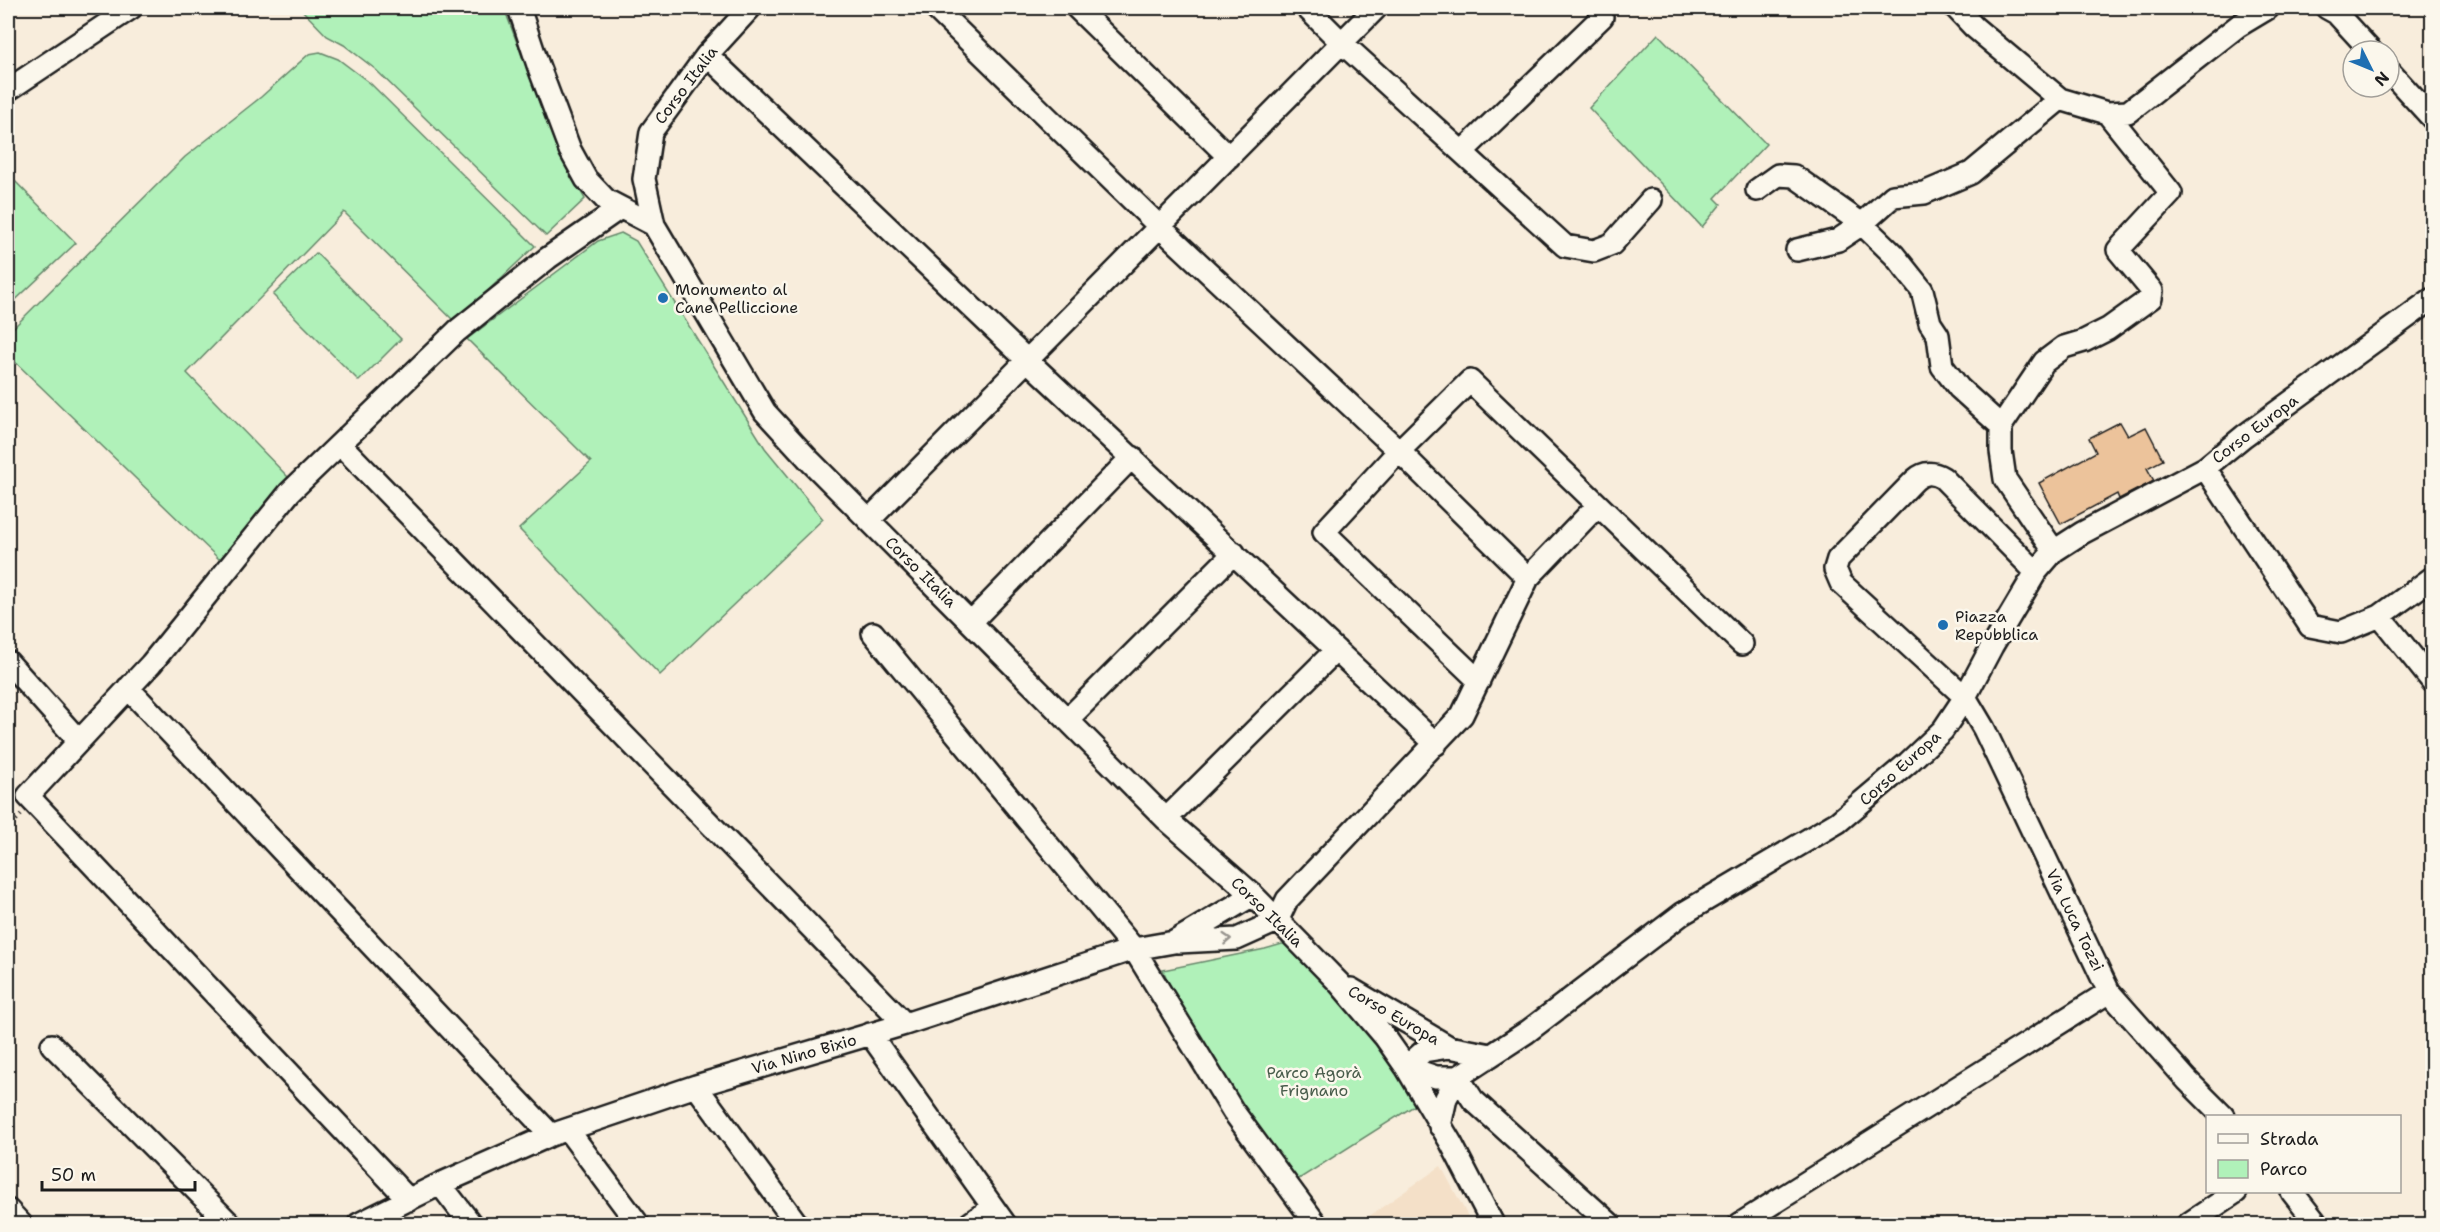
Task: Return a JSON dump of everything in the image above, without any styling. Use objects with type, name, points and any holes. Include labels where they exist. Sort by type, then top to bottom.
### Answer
[{"type":"street","points":[[11,88],[131,8]]},
{"type":"street","points":[[519,8],[537,65],[570,150],[586,179],[606,200],[654,225]]},
{"type":"street","name":"Corso Italia","points":[[750,8],[707,55],[651,132],[644,179],[654,225],[765,412],[1166,819],[1253,895],[1339,983],[1385,1037],[1406,1067],[1493,1224]]},
{"type":"street","points":[[935,8],[1160,227],[1400,451],[1528,578]]},
{"type":"street","points":[[1077,8],[1229,157]]},
{"type":"street","points":[[1307,8],[1341,42],[1566,246],[1594,251],[1612,244],[1651,200]]},
{"type":"street","points":[[869,520],[1376,8]]},
{"type":"street","points":[[1956,8],[1974,27],[2060,99],[2107,113],[2128,112],[2238,26],[2268,8]]},
{"type":"street","points":[[2327,8],[2336,13],[2360,39]]},
{"type":"street","points":[[1462,152],[1602,17]]},
{"type":"street","points":[[707,55],[1028,361],[1436,744]]},
{"type":"street","points":[[2401,84],[2433,118]]},
{"type":"street","points":[[1797,250],[1838,240],[1862,224],[1893,196],[1924,193],[1971,172],[2060,99]]},
{"type":"street","points":[[2054,551],[2005,479],[2001,451],[2001,426],[2044,362],[2064,346],[2084,341],[2108,328],[2151,298],[2152,291],[2118,250],[2171,193],[2107,113]]},
{"type":"street","points":[[1757,190],[1778,175],[1794,176],[1862,224],[1894,255],[1922,290],[1930,323],[1938,335],[1942,366],[1959,388],[2001,426]]},
{"type":"street","points":[[409,1200],[28,796],[151,664],[290,492],[457,331],[548,258],[620,208]]},
{"type":"street","name":"Corso Europa","points":[[1406,1067],[1424,1051],[1449,1047],[1491,1055],[1527,1032],[1682,914],[1838,822],[1943,730],[1965,697],[2036,572],[2054,551],[2082,533],[2205,468],[2244,436],[2433,299]]},
{"type":"street","points":[[1479,681],[1324,532],[1470,381],[1742,644]]},
{"type":"street","points":[[340,444],[905,1024]]},
{"type":"street","points":[[970,622],[1132,457]]},
{"type":"street","points":[[2205,468],[2310,626],[2342,632],[2380,615],[2433,578]]},
{"type":"street","points":[[1965,697],[1841,583],[1835,574],[1836,563],[1915,480],[1926,474],[1932,474],[1943,478],[2036,572]]},
{"type":"street","points":[[1174,942],[1237,939],[1277,921],[1287,900],[1462,715],[1528,578],[1598,505]]},
{"type":"street","points":[[1067,720],[1234,553]]},
{"type":"street","points":[[2380,615],[2433,681]]},
{"type":"street","points":[[873,633],[1134,949],[1233,1111],[1316,1224]]},
{"type":"street","points":[[1166,819],[1336,650]]},
{"type":"street","points":[[8,662],[79,741]]},
{"type":"street","points":[[128,688],[560,1132],[638,1224]]},
{"type":"street","name":"Via Luca Tozzi","points":[[1965,697],[1984,729],[2109,992],[2187,1080],[2222,1115]]},
{"type":"street","name":"Via Nino Bixio","points":[[359,1224],[441,1184],[560,1132],[696,1086],[905,1024],[1134,949],[1174,942],[1253,895]]},
{"type":"street","name":"Corso Europa","points":[[1339,983],[1404,1018],[1449,1047]]},
{"type":"street","points":[[1740,1224],[2109,992]]},
{"type":"street","points":[[870,1034],[999,1216],[969,1224]]},
{"type":"street","points":[[52,1045],[230,1224]]},
{"type":"street","points":[[1440,1126],[1446,1098],[1458,1077],[1491,1055]]},
{"type":"street","points":[[1406,1067],[1436,1077],[1458,1077]]},
{"type":"street","points":[[1458,1077],[1473,1100],[1610,1224]]},
{"type":"street","points":[[696,1086],[796,1224]]},
{"type":"street","points":[[441,1184],[471,1224]]},
{"type":"street","points":[[2188,1224],[2233,1193]]},
{"type":"street","points":[[2294,1193],[2317,1224]]},
{"type":"street","points":[[8,1210],[21,1224]]},
{"type":"shaded area","points":[[1441,1166],[1472,1224],[1358,1224]]},
{"type":"green space","points":[[300,8],[504,8],[558,152],[585,199],[546,236],[375,69],[344,45],[327,36]]},
{"type":"green space","points":[[1658,34],[1766,144],[1715,198],[1721,204],[1702,227],[1589,108]]},
{"type":"green space","points":[[320,52],[338,59],[370,83],[535,246],[455,322],[344,212],[187,373],[288,477],[221,561],[8,355],[8,333],[185,157],[261,97],[309,54]]},
{"type":"green space","points":[[8,174],[76,243],[8,307]]},
{"type":"green space","points":[[621,233],[636,241],[765,448],[823,519],[660,675],[519,529],[591,462],[467,339],[598,241]]},
{"type":"green space","points":[[316,253],[401,339],[359,381],[273,295]]},
{"type":"green space","name":"Parco Agorà Frignano","points":[[1289,942],[1333,985],[1421,1093],[1414,1106],[1291,1184],[1175,997],[1163,970]]},
{"type":"building","points":[[2120,422],[2128,436],[2146,427],[2163,460],[2147,468],[2154,481],[2119,499],[2117,494],[2061,524],[2039,483],[2096,452],[2089,438]]},
{"type":"place","name":"Monumento al Cane Pelliccione","points":[[663,298]]},
{"type":"place","name":"Piazza Repubblica","points":[[1943,625]]}]
